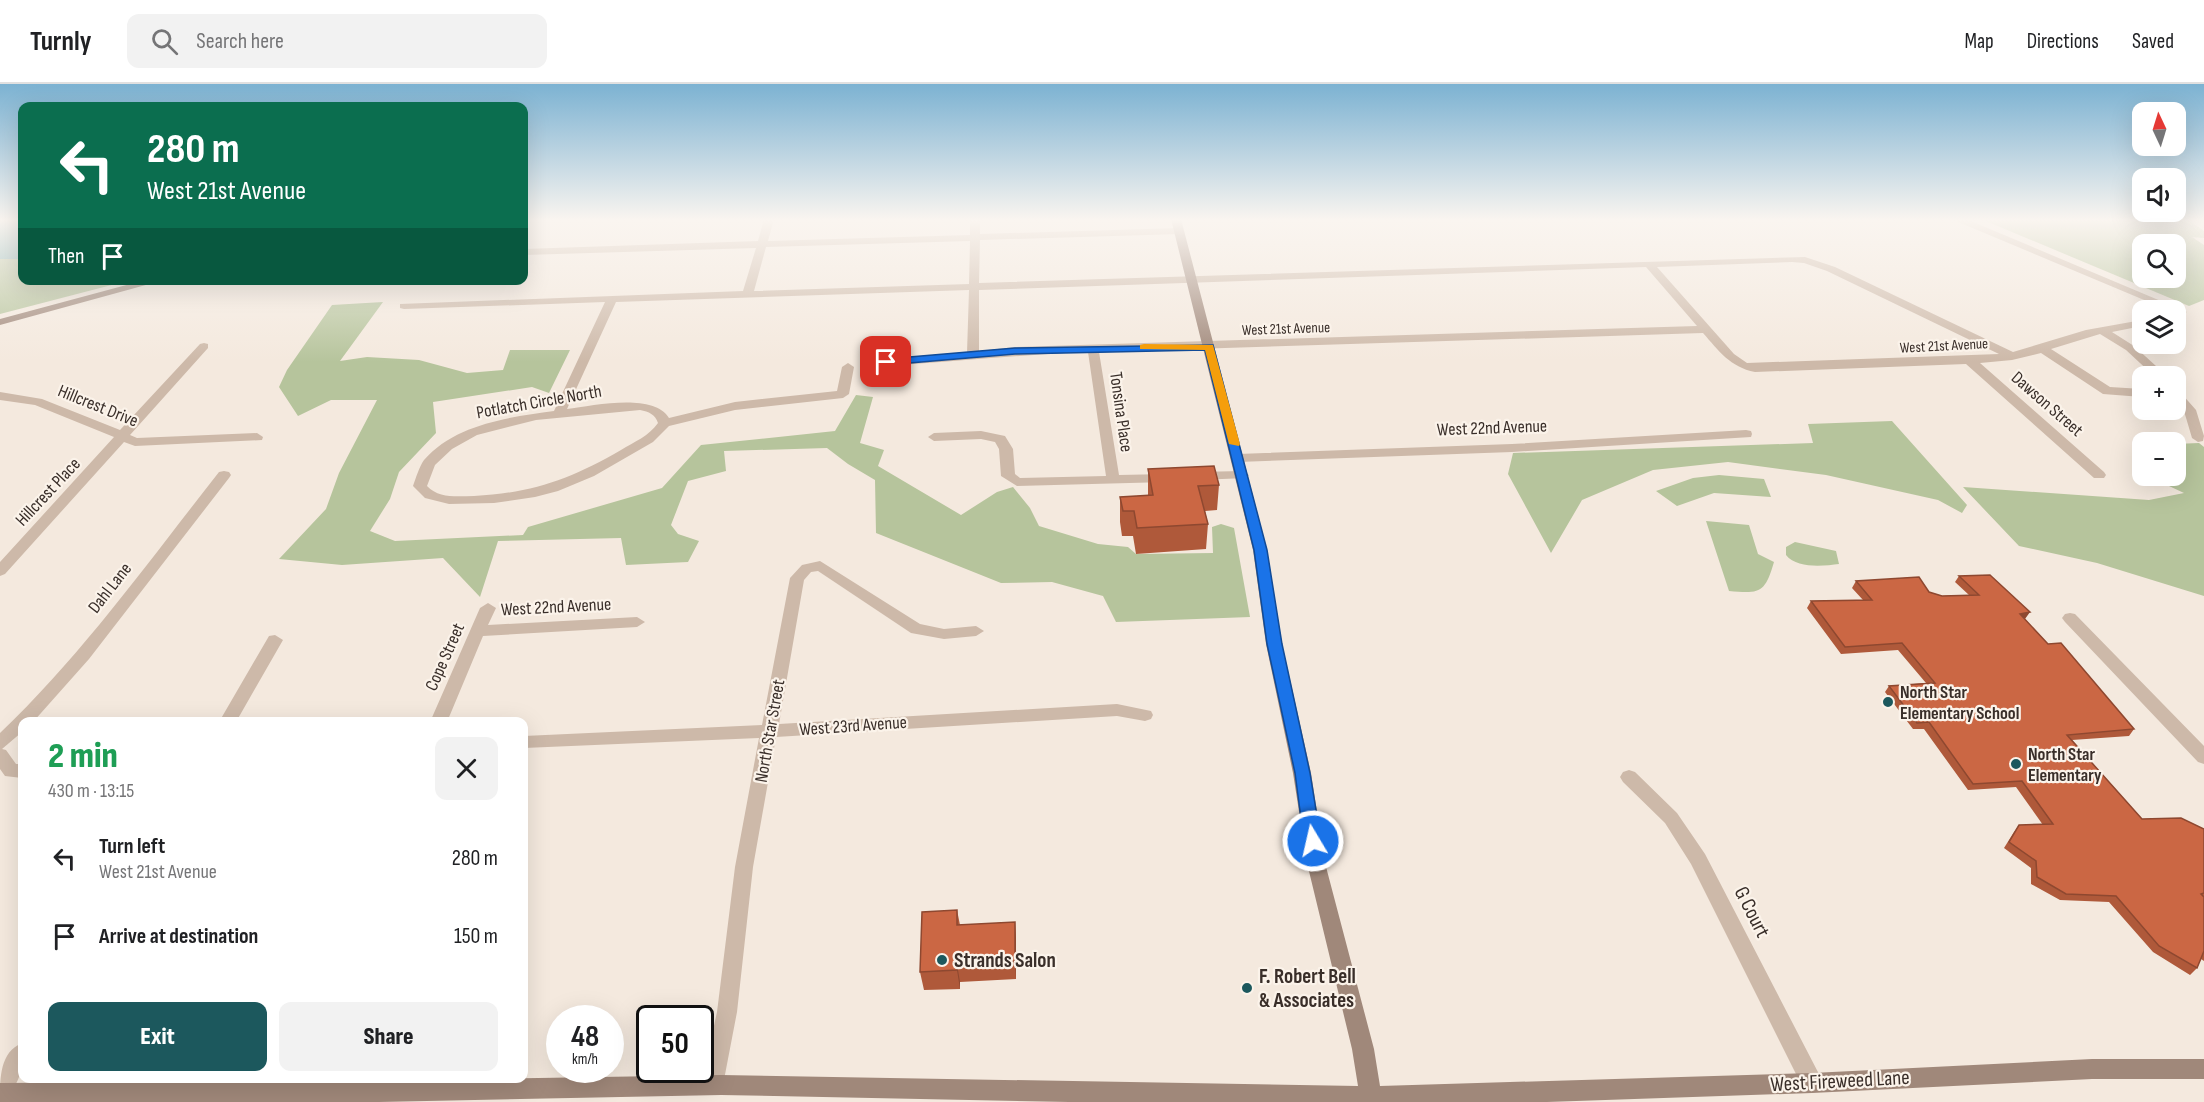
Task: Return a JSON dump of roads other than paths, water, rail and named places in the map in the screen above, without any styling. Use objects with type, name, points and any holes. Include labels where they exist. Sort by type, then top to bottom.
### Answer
[{"type":"main road","points":[[1189,267],[1260,550],[1274,644],[1302,773],[1316,863],[1363,1049],[1371,1100]]},
{"type":"main road","points":[[0,322],[140,285]]},
{"type":"main road","name":"West Fireweed Lane","points":[[0,1094],[357,1092],[712,1085],[1371,1100],[1812,1083],[2092,1069],[2204,1069]]},
{"type":"street","points":[[748,294],[756,267]]},
{"type":"street","points":[[973,356],[974,267]]},
{"type":"street","points":[[404,306],[1577,267]]},
{"type":"street","points":[[1651,267],[1706,329]]},
{"type":"street","points":[[1824,267],[2012,356]]},
{"type":"street","points":[[2071,267],[2153,300]]},
{"type":"street","points":[[558,415],[612,299]]},
{"type":"street","name":"West 21st Avenue","points":[[868,363],[1015,351],[1209,347],[1706,329],[1730,357],[1743,366],[1768,368],[1970,362],[2012,356],[2102,330],[2132,325]]},
{"type":"street","points":[[2102,330],[2130,348],[2150,366]]},
{"type":"street","name":"Hillcrest Place","points":[[0,571],[204,346]]},
{"type":"street","points":[[2042,348],[2107,391],[2132,392]]},
{"type":"street","name":"Tonsina Place","points":[[1093,349],[1113,480]]},
{"type":"street","name":"Dawson Street","points":[[1970,362],[2031,412],[2099,475]]},
{"type":"street","name":"Potlatch Circle North","points":[[664,423],[656,411],[632,406],[558,415],[489,427],[460,438],[433,457],[423,474],[420,486],[431,497],[450,500],[512,498],[543,492],[576,482],[602,468],[653,435],[664,423],[735,406],[843,394],[848,367]]},
{"type":"street","name":"Hillcrest Drive","points":[[0,396],[38,402],[135,442],[257,437]]},
{"type":"street","points":[[2186,406],[2190,410],[2198,438]]},
{"type":"street","name":"West 22nd Avenue","points":[[1238,458],[1512,448],[1746,434]]},
{"type":"street","points":[[934,437],[981,435],[1000,439],[1006,449],[1006,471],[1012,480],[1025,483],[1242,475]]},
{"type":"street","name":"Dahl Lane","points":[[27,717],[83,655],[224,475]]},
{"type":"street","name":"North Star Street","points":[[712,1085],[727,1012],[744,867],[797,578],[807,568],[820,566],[916,629],[944,634],[976,631]]},
{"type":"street","name":"Cope Street","points":[[440,717],[488,608]]},
{"type":"street","points":[[2070,618],[2204,757]]},
{"type":"street","name":"West 22nd Avenue","points":[[478,631],[637,622]]},
{"type":"street","points":[[230,717],[275,640]]},
{"type":"street","name":"West 23rd Avenue","points":[[528,742],[770,731],[1116,710],[1145,715]]},
{"type":"street","name":"Dahl Lane","points":[[0,743],[18,727]]},
{"type":"street","points":[[0,755],[17,771]]},
{"type":"street","name":"G Court","points":[[1629,777],[1671,818],[1698,859],[1812,1083]]},
{"type":"street","points":[[0,1088],[18,1059]]},
{"type":"place","name":"North Star Elementary School","points":[[1888,702]]},
{"type":"place","name":"North Star Elementary","points":[[2016,764]]},
{"type":"place","name":"Strands Salon","points":[[942,960]]},
{"type":"place","name":"F. Robert Bell & Associates","points":[[1247,988]]}]
